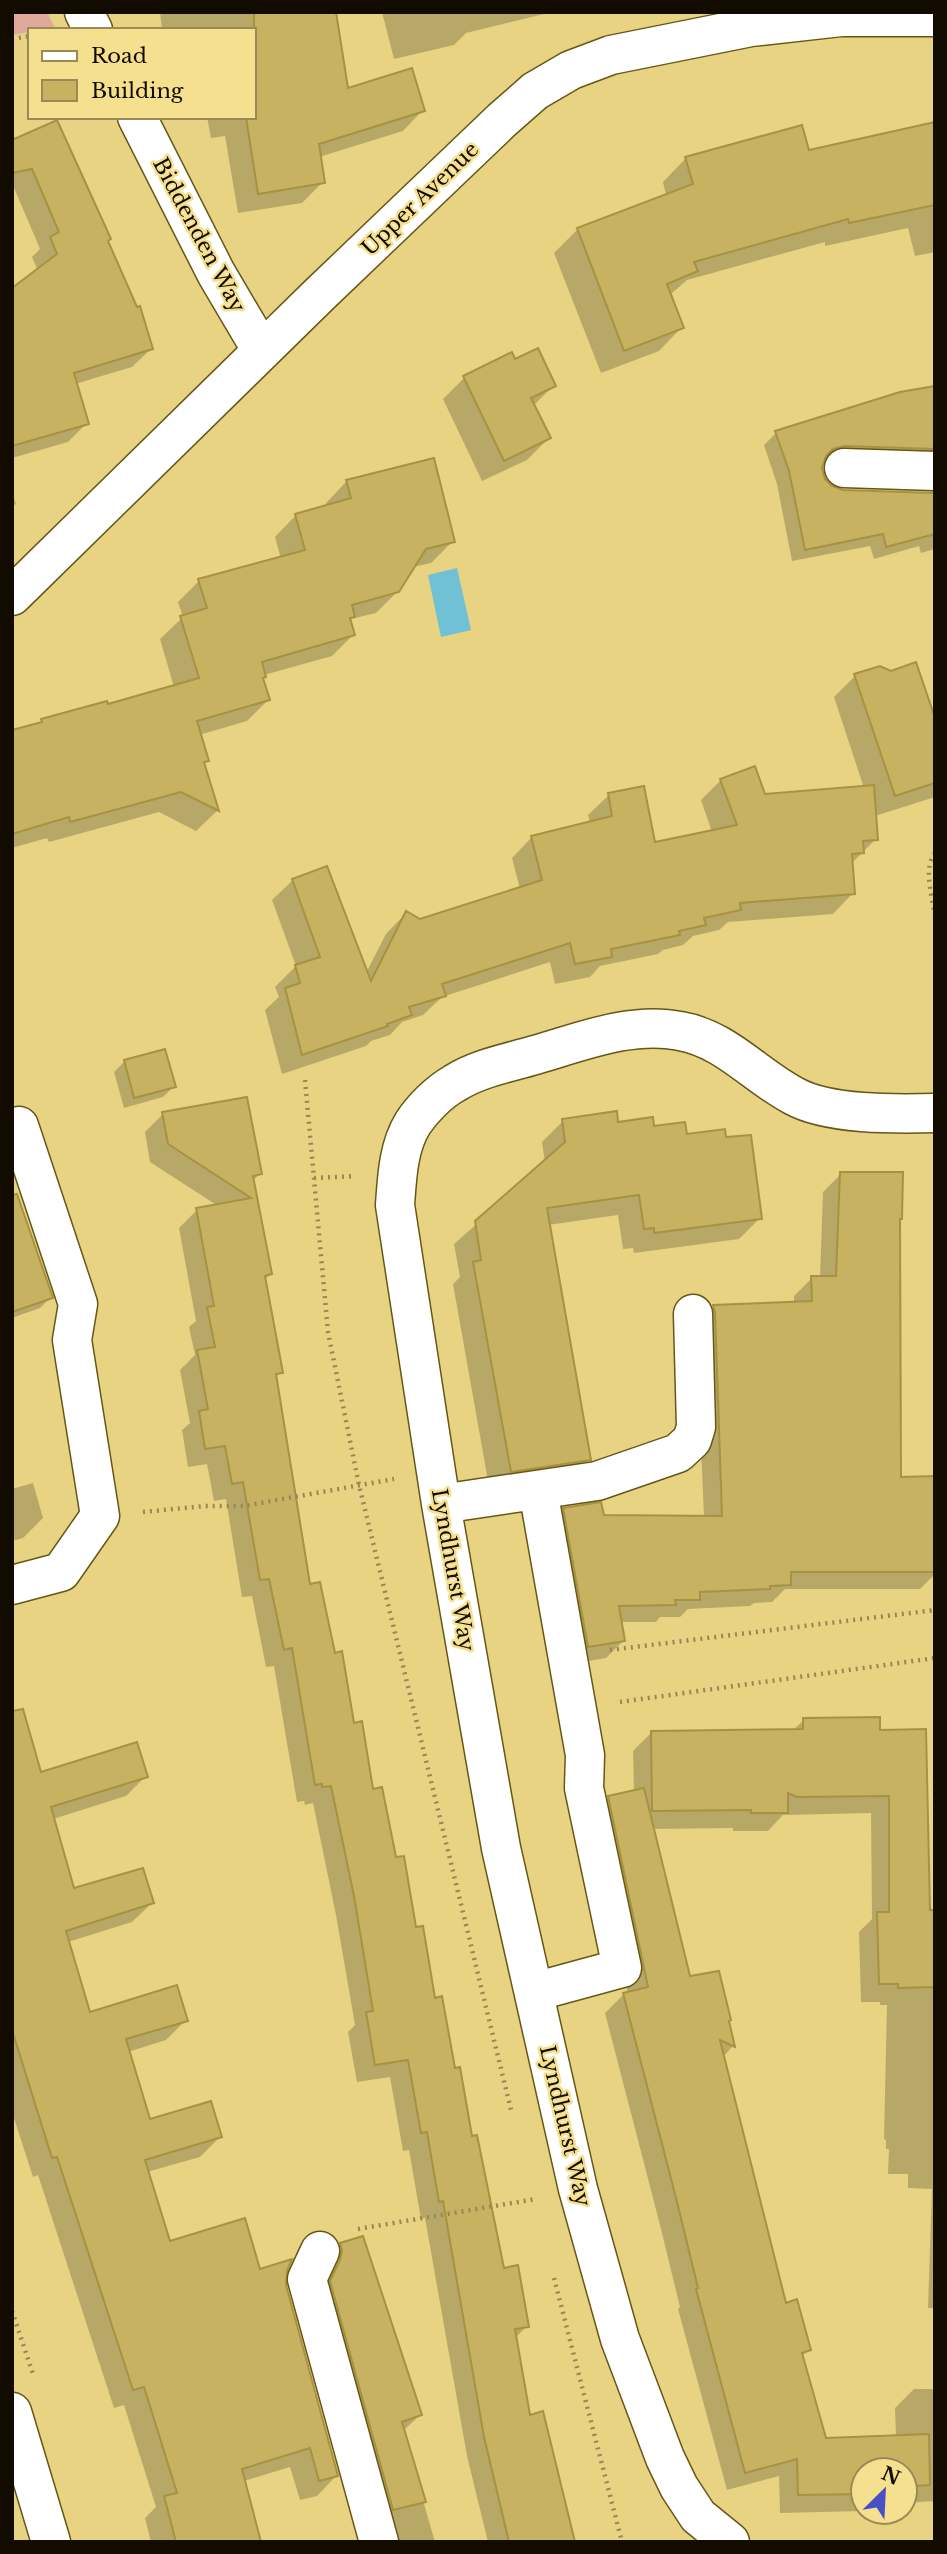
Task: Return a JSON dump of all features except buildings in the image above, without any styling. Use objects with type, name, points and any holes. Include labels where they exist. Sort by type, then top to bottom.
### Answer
[{"type":"street","points":[[84,12],[92,28]]},
{"type":"street","name":"Upper Avenue","points":[[12,596],[262,351],[535,91],[571,71],[699,25],[751,27],[841,17],[935,17]]},
{"type":"street","name":"Biddenden Way","points":[[139,119],[216,273],[262,351]]},
{"type":"street","points":[[844,468],[935,471]]},
{"type":"street","name":"Lyndhurst Way","points":[[730,2542],[698,2515],[664,2458],[620,2339],[578,2189],[502,1848],[441,1504],[395,1205],[397,1174],[403,1148],[413,1124],[432,1100],[453,1083],[477,1072],[641,1028],[678,1030],[706,1038],[734,1053],[794,1097],[830,1107],[892,1114],[935,1113]]},
{"type":"street","points":[[12,1585],[61,1572],[100,1516],[72,1340],[78,1304],[19,1126]]},
{"type":"street","points":[[441,1504],[597,1481],[678,1453],[692,1440],[696,1427],[693,1314]]},
{"type":"street","points":[[534,1992],[622,1968],[584,1788],[585,1755],[538,1490]]},
{"type":"street","points":[[320,2250],[307,2280],[379,2542]]},
{"type":"street","points":[[12,2412],[51,2542]]},
{"type":"path","points":[[935,853],[930,862],[935,915]]},
{"type":"path","points":[[305,1080],[328,1332],[359,1485],[514,2119]]},
{"type":"path","points":[[100,1516],[205,1506],[244,1506],[359,1485]]},
{"type":"path","points":[[567,1655],[935,1610]]},
{"type":"path","points":[[576,1708],[935,1658]]},
{"type":"path","points":[[530,2186],[537,2213]]},
{"type":"path","points":[[320,2250],[326,2235],[578,2189]]},
{"type":"path","points":[[550,2265],[622,2542]]},
{"type":"shaded area","points":[[12,12],[47,12],[55,28],[28,28],[28,32],[12,35]]},
{"type":"water","points":[[457,568],[471,630],[441,637],[428,575]]}]
